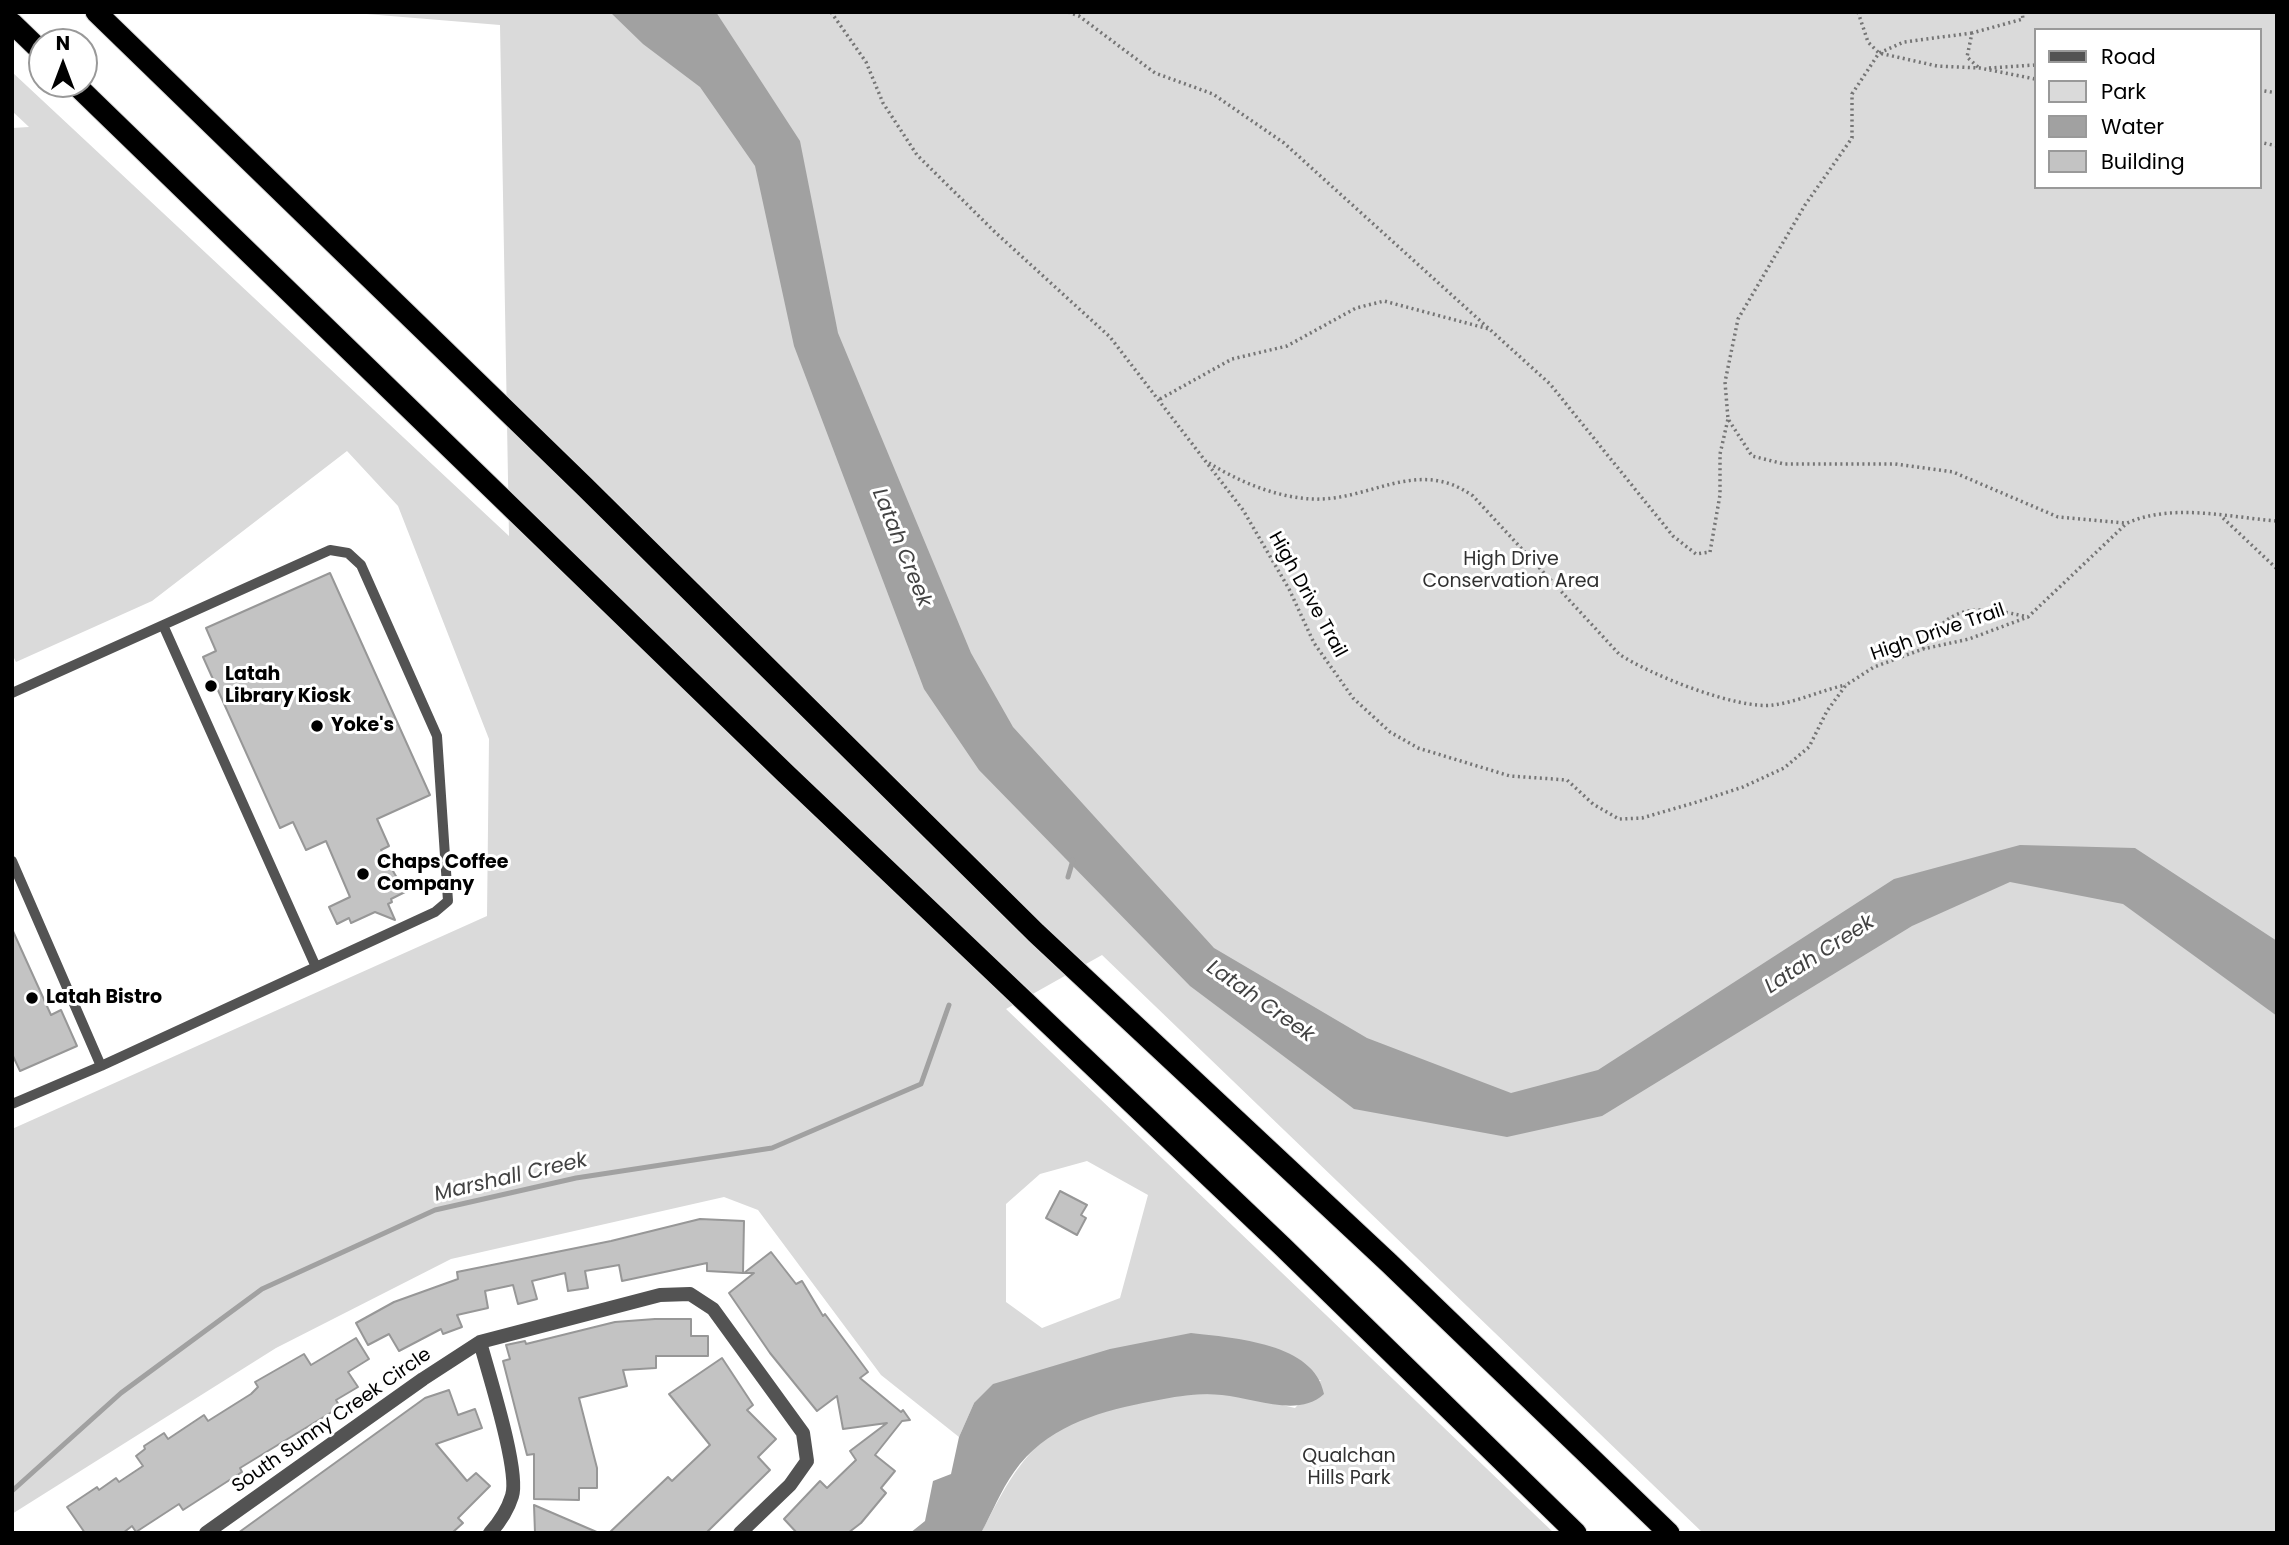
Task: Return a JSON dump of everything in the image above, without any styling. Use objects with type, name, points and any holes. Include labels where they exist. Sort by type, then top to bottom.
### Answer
[{"type":"highway","points":[[96,12],[585,487],[1036,933],[1389,1263],[1668,1533]]},
{"type":"highway","points":[[12,23],[28,38]]},
{"type":"highway","points":[[89,98],[785,773],[1283,1245],[1576,1533]]},
{"type":"street","name":"South Sunny Creek Circle","points":[[206,1533],[423,1379],[480,1342],[660,1295],[690,1294],[713,1309],[803,1433],[807,1461],[790,1485],[740,1533]]},
{"type":"street","points":[[480,1342],[506,1439],[513,1494],[498,1524],[489,1533]]},
{"type":"lane","points":[[12,692],[330,550],[348,553],[361,565],[437,736],[448,901],[435,912],[102,1066],[12,1104]]},
{"type":"lane","points":[[163,625],[316,967]]},
{"type":"lane","points":[[12,861],[102,1066]]},
{"type":"path","name":"High Drive Trail","points":[[831,12],[866,62],[883,103],[917,155],[996,233],[1110,337],[1160,399],[1243,510],[1276,566],[1314,643],[1353,698],[1390,732],[1418,748],[1510,776],[1567,780],[1593,804],[1619,819],[1642,818],[1697,802],[1743,787],[1784,768],[1808,747],[1826,711],[1846,685],[1874,667],[1923,649],[1969,639],[2028,617],[2127,523],[2163,512],[2277,521]]},
{"type":"path","points":[[1069,12],[1079,16],[1154,74],[1213,93],[1284,143],[1550,384],[1672,536],[1696,554],[1710,552],[1720,495],[1720,454],[1728,419],[1725,382],[1738,319],[1805,205],[1852,138],[1852,94],[1879,53],[1904,42],[1972,33],[2023,19],[2022,12]]},
{"type":"path","points":[[1858,12],[1868,42],[1879,53],[1937,66],[1980,68],[2034,65]]},
{"type":"path","points":[[1972,33],[1967,57],[1980,68],[2034,79]]},
{"type":"path","points":[[1160,399],[1232,359],[1287,346],[1356,308],[1384,301],[1489,329]]},
{"type":"path","points":[[1728,419],[1752,456],[1784,464],[1895,464],[1953,472],[2058,517],[2127,523]]},
{"type":"path","points":[[1207,462],[1235,479],[1310,499],[1355,494],[1402,480],[1431,480],[1455,484],[1473,496],[1619,654],[1644,671],[1737,701],[1772,705],[1846,685]]},
{"type":"path","points":[[2221,516],[2277,569]]},
{"type":"path","points":[[1923,649],[1932,631],[1951,615],[1971,610],[2000,610],[2028,617]]},
{"type":"green space","name":"High Drive Conservation Area","points":[[342,12],[2277,12],[2277,1533],[1703,1533],[1102,955],[1006,1009],[1554,1533],[981,1533],[1020,1466],[1040,1444],[1068,1424],[1109,1409],[1176,1396],[1236,1395],[1295,1408],[1321,1380],[974,1403],[959,1437],[881,1375],[758,1210],[724,1197],[451,1259],[276,1348],[12,1514],[12,1129],[487,916],[489,739],[398,506],[347,451],[152,601],[16,662],[12,654],[12,128],[29,127],[12,111],[12,72],[28,87],[28,98],[40,98],[509,536],[500,25]],"holes":[[[1087,1161],[1148,1195],[1120,1298],[1042,1328],[1006,1302],[1006,1204],[1040,1174]]]},
{"type":"water","name":"Latah Creek","points":[[610,12],[716,12],[800,141],[838,333],[971,653],[1013,727],[1214,948],[1367,1038],[1511,1093],[1598,1070],[1894,879],[2020,845],[2135,848],[2277,941],[2277,1016],[2123,904],[2010,882],[1912,926],[1602,1116],[1507,1137],[1354,1109],[1190,986],[979,770],[924,689],[794,346],[755,166],[700,87],[643,44]]},
{"type":"water","points":[[1191,1333],[1250,1341],[1289,1354],[1305,1364],[1317,1377],[1324,1394],[1314,1401],[1289,1406],[1222,1395],[1192,1395],[1125,1407],[1089,1418],[1056,1433],[1026,1457],[1005,1486],[981,1533],[910,1533],[925,1521],[933,1481],[951,1474],[959,1437],[974,1403],[993,1384],[1110,1349]]},
{"type":"building","name":"Yoke's","points":[[330,573],[430,795],[377,819],[389,846],[381,850],[405,892],[391,899],[392,902],[388,904],[395,920],[375,912],[351,923],[349,918],[337,924],[329,907],[350,897],[326,841],[306,850],[293,822],[280,828],[203,657],[216,651],[206,628]]},
{"type":"building","points":[[12,929],[51,1015],[61,1010],[77,1046],[20,1071],[12,1054]]},
{"type":"building","points":[[1060,1191],[1087,1205],[1081,1215],[1086,1218],[1077,1235],[1046,1218]]},
{"type":"building","points":[[700,1219],[744,1221],[743,1273],[707,1271],[707,1263],[622,1281],[619,1265],[585,1271],[588,1288],[568,1291],[565,1273],[532,1281],[537,1299],[518,1304],[513,1285],[485,1291],[488,1308],[457,1315],[462,1327],[443,1334],[441,1329],[399,1351],[389,1334],[368,1345],[356,1323],[394,1302],[458,1279],[457,1272],[611,1241]]},
{"type":"building","points":[[771,1252],[796,1284],[802,1281],[823,1316],[825,1314],[868,1372],[860,1378],[901,1412],[903,1410],[910,1420],[902,1421],[875,1455],[895,1471],[881,1488],[886,1493],[861,1523],[848,1533],[797,1533],[784,1519],[820,1481],[827,1488],[856,1460],[850,1451],[887,1423],[843,1429],[837,1396],[817,1411],[770,1353],[729,1293],[754,1273],[744,1273]]},
{"type":"building","points":[[691,1319],[691,1336],[708,1336],[708,1356],[656,1356],[656,1368],[623,1370],[627,1386],[579,1398],[597,1468],[597,1488],[579,1488],[579,1500],[534,1499],[534,1454],[527,1455],[503,1361],[510,1359],[506,1345],[525,1341],[526,1344],[615,1322]]},
{"type":"building","points":[[356,1338],[369,1359],[348,1372],[358,1387],[336,1400],[340,1407],[240,1468],[242,1472],[183,1510],[179,1504],[136,1532],[132,1526],[123,1533],[85,1533],[67,1507],[97,1487],[99,1490],[116,1478],[119,1482],[143,1466],[136,1456],[145,1449],[144,1446],[164,1433],[168,1439],[204,1415],[208,1421],[251,1394],[258,1387],[255,1382],[304,1354],[311,1365]]},
{"type":"building","points":[[722,1358],[753,1405],[747,1410],[776,1439],[758,1457],[770,1470],[706,1533],[609,1533],[668,1477],[672,1481],[710,1445],[669,1394]]},
{"type":"building","points":[[449,1390],[458,1415],[475,1409],[482,1428],[436,1444],[467,1481],[476,1473],[490,1486],[458,1518],[463,1523],[452,1533],[238,1533],[425,1398]]},
{"type":"building","points":[[534,1505],[599,1533],[535,1533]]},
{"type":"waterway","name":"Marshall Creek","points":[[1068,877],[1073,860]]},
{"type":"waterway","name":"Marshall Creek","points":[[12,1491],[121,1393],[262,1289],[435,1210],[576,1178],[772,1148],[921,1084],[949,1005]]},
{"type":"place","name":"Latah Library Kiosk","points":[[211,686]]},
{"type":"place","name":"Yoke's","points":[[317,726]]},
{"type":"place","name":"Chaps Coffee Company","points":[[363,874]]},
{"type":"place","name":"Latah Bistro","points":[[32,998]]},
{"type":"park label","name":"Qualchan Hills Park","points":[[1349,1468]]}]
